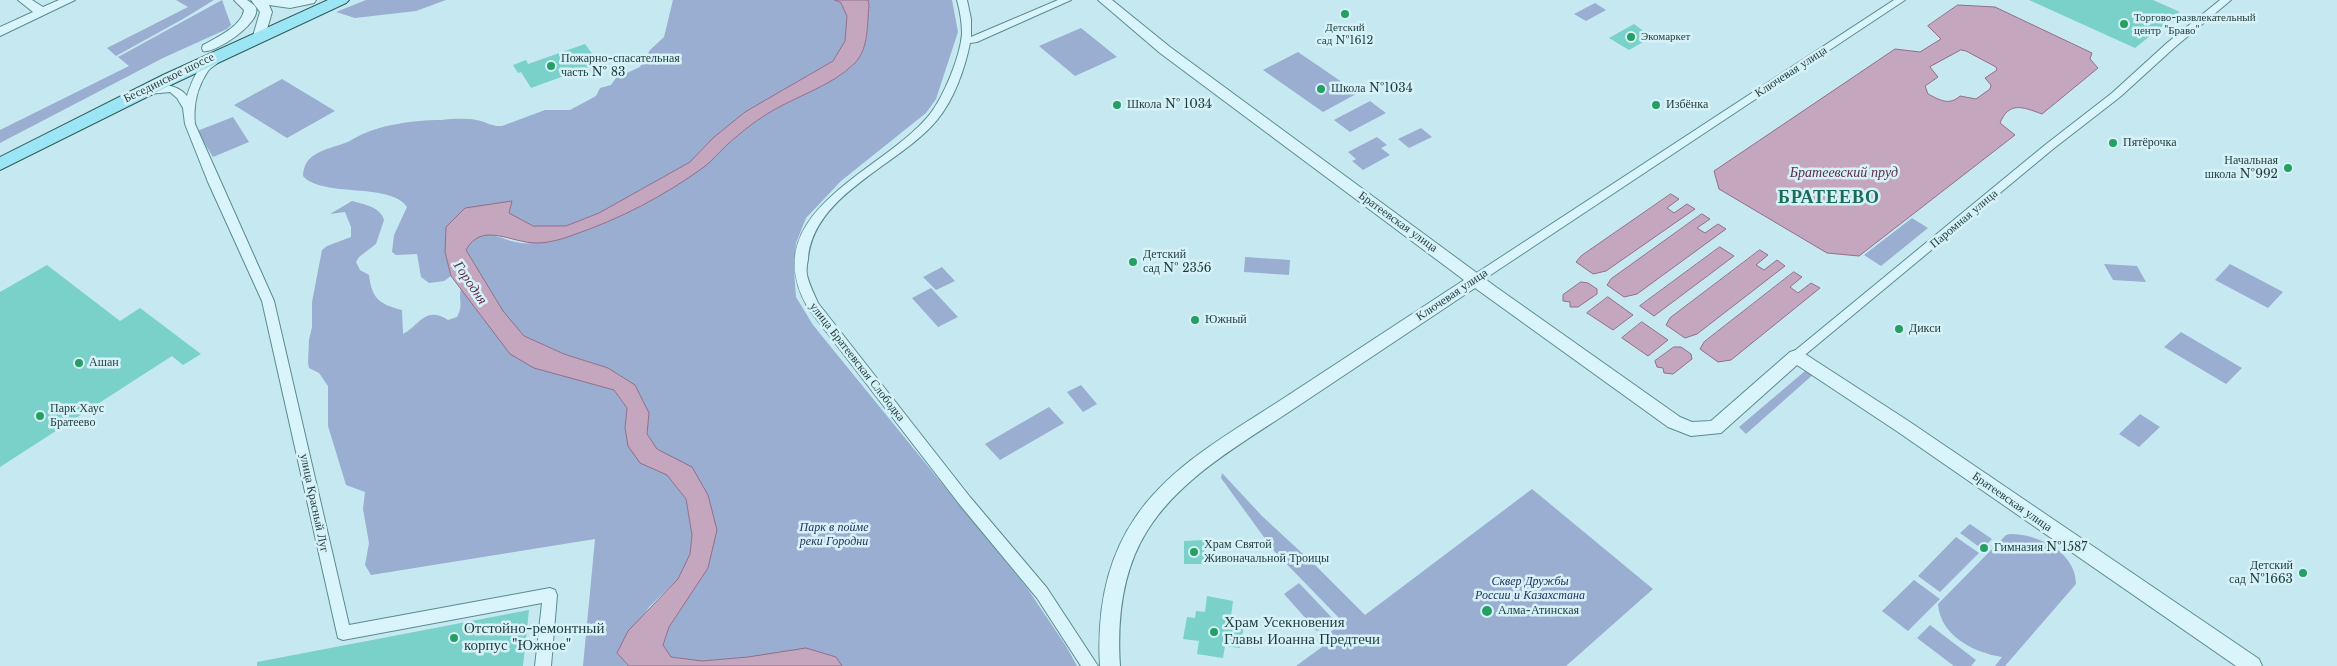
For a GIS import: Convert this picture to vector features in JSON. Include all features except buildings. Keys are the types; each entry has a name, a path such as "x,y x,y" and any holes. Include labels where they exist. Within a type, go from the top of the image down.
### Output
{"main road":[{"name":"Бесединское шоссе","path":"0,164 131,96 240,44 261,30 319,0"},
{"name":"Бесединское шоссе","path":"0,152 208,48 341,0"}],"street":[{"path":"24,0 42,12"},
{"path":"0,32 68,0"},
{"path":"208,48 249,18 250,9 240,0"},
{"path":"258,0 290,4 310,0"},
{"path":"258,0 265,10 261,30"},
{"name":"улица Братеевская Слободка","path":"962,0 966,24 966,40 947,95 932,118 836,197 816,220 808,232 804,246 801,277 804,290 812,305 965,501 1042,593 1090,666"},
{"path":"966,40 973,40 1066,0"},
{"name":"Братеевская улица","path":"1104,0 1165,50 1661,415 1684,427 1699,430"},
{"name":"Ключевая улица","path":"1110,666 1108,625 1118,576 1140,526 1158,502 1212,456 1476,279 1900,0"},
{"name":"Паромная улица","path":"1699,430 1714,428 1720,425 1796,356 2049,147 2116,95 2171,44 2226,0"},
{"path":"188,108 200,73 205,67 240,44"},
{"name":"улица Красный Луг","path":"131,96 162,88 171,88 181,94 188,108 194,135 244,251 268,301 343,633 550,595 543,666"},
{"name":"Братеевская улица","path":"1796,356 1904,427 2252,666"}],"green space":[{"path":"176,0 214,0 116,56 107,48 188,7"},
{"path":"222,0 231,25 227,29 163,58 0,143 0,130 129,66 118,57"},
{"path":"366,0 446,0 416,11 355,18 336,12"},
{"path":"673,0 835,0 841,3 847,16 845,41 833,61 745,112 713,138 690,162 599,213 566,226 533,226 509,213 512,202 445,252 451,276 444,281 429,283 421,277 417,254 396,255 392,252 394,235 407,207 399,199 372,192 325,187 312,183 303,176 305,167 315,154 348,142 364,133 397,124 467,119 502,126 545,110 570,110 596,96 600,88 611,85 616,78 640,67 650,50 664,37"},
{"name":"Парк в пойме реки Городни","path":"868,0 952,0 958,32 936,99 926,113 841,181 806,218 796,243 794,270 796,297 813,325 1027,588 1066,646 1077,666 842,666 836,657 748,657 702,661 671,657 663,645 669,627 708,568 692,468 657,449 647,434 648,413 635,385 608,368 564,354 524,336 503,312 466,250 478,237 484,235 521,243 541,242 567,237 625,214 673,188 707,164 757,121 835,79 855,63 860,57 865,43"},
{"path":"1595,3 1606,10 1586,21 1574,14"},
{"path":"1081,28 1117,57 1075,76 1039,46"},
{"path":"1298,52 1358,93 1323,112 1263,70"},
{"path":"282,79 335,111 287,138 234,105"},
{"path":"1370,101 1386,113 1350,132 1334,120"},
{"path":"233,117 249,142 213,157 197,131"},
{"path":"1421,128 1432,137 1409,148 1398,139"},
{"path":"1377,137 1387,145 1381,148 1390,155 1363,170 1352,161 1356,159 1348,152"},
{"path":"352,201 375,209 384,220 376,244 359,257 356,262 360,270 369,275 372,290 378,299 382,303 402,310 403,334 428,316 440,316 448,320 457,317 461,306 461,289 484,319 577,380 614,390 627,408 625,428 640,462 667,475 686,499 692,535 690,554 678,579 649,607 617,653 629,666 583,666 595,539 371,575 365,565 369,543 363,509 365,492 346,485 328,426 328,386 319,373 309,368 308,363 309,340 312,327 312,302 322,250 327,246 351,237 351,227 345,212 330,214"},
{"path":"1912,218 1928,228 1881,266 1864,255"},
{"path":"1245,257 1290,260 1289,275 1244,272"},
{"path":"2104,264 2137,266 2146,282 2113,280"},
{"path":"2230,264 2283,292 2268,308 2215,280"},
{"path":"942,267 955,281 936,290 923,277"},
{"path":"931,288 958,317 938,327 912,298"},
{"path":"2181,332 2242,368 2226,384 2164,347"},
{"path":"1805,371 1816,372 1746,434 1739,427"},
{"path":"1081,385 1097,404 1083,412 1067,392"},
{"path":"1049,407 1064,423 1000,460 985,444"},
{"path":"2140,414 2160,427 2139,447 2119,434"},
{"name":"Сквер Дружбы России и Казахстана","path":"1222,473 1262,516 1365,615 1532,489 1653,589 1566,666 1296,666 1322,647 1318,642 1343,622 1274,551 1221,478"},
{"path":"1970,524 1992,539 1982,549 1960,533"},
{"path":"2006,535 2032,537 2054,547 2070,563 2076,584 2005,666 1995,666 2002,657 1970,647 1952,634 1940,615 1938,604"},
{"path":"1956,537 1979,553 1940,592 1918,576"},
{"path":"1914,580 1940,599 1908,631 1882,611"},
{"path":"1299,583 1334,620 1317,631 1284,594"},
{"path":"1930,625 1976,660 1971,666 1954,666 1917,638"}],"water":[{"name":"Городня","path":"835,0 868,0 869,5 865,43 860,57 835,79 762,117 737,136 704,167 673,188 625,214 590,229 555,240 537,243 488,235 473,241 466,250 503,311 524,336 564,354 608,368 635,385 649,413 647,434 657,449 692,467 708,495 717,530 708,568 669,627 663,645 671,657 702,661 748,657 806,648 836,657 842,666 629,666 617,653 628,631 678,579 690,554 692,535 686,499 667,475 640,463 628,446 625,428 627,408 614,390 534,368 510,354 451,276 445,252 446,227 465,208 512,201 509,213 533,226 566,226 599,213 690,162 713,138 745,112 833,61 845,41 847,16 841,3"},
{"name":"Братеевский пруд","path":"1958,5 1995,7 2092,53 2090,59 2098,68 2042,114 2023,108 2008,111 2000,123 2015,135 1859,256 1827,253 1719,189 1714,171 1895,49 1920,52 1941,39 1928,26","holes":["1961,50 1996,67 1997,70 1985,78 1991,85 1990,89 1976,99 1960,96 1952,101 1940,100 1928,94 1925,86 1938,77 1930,67"]},
{"path":"1671,194 1679,199 1667,208 1674,213 1687,204 1695,209 1606,271 1593,274 1576,262 1581,256"},
{"path":"1702,214 1710,219 1697,228 1705,233 1718,224 1726,229 1637,294 1624,297 1607,285 1611,279"},
{"path":"1720,247 1734,256 1654,316 1640,306"},
{"path":"1760,250 1768,255 1756,265 1764,270 1777,260 1785,266 1697,334 1685,338 1666,325 1670,318"},
{"path":"1794,272 1802,277 1790,287 1798,293 1811,283 1820,288 1731,360 1718,362 1700,349 1704,342"},
{"path":"1581,282 1588,283 1597,289 1597,294 1578,307 1570,307 1570,302 1563,301 1563,295"},
{"path":"1608,297 1633,315 1613,330 1587,313"},
{"path":"1642,322 1668,340 1648,356 1622,338"},
{"path":"1674,347 1681,347 1691,354 1692,359 1673,374 1664,373 1663,368 1657,367 1655,361"}],"place":[{"name":"Детский сад №1612","path":"1345,14"},
{"name":"Торгово-развлекательный центр \"Браво\"","path":"2124,24"},
{"name":"Экомаркет","path":"1631,37"},
{"name":"Пожарно-спасательная часть № 83","path":"551,66"},
{"name":"Школа №1034","path":"1321,89"},
{"name":"Школа № 1034","path":"1117,105"},
{"name":"Избёнка","path":"1656,105"},
{"name":"Пятёрочка","path":"2113,143"},
{"name":"Начальная школа №992","path":"2288,168"},
{"name":"Детский сад № 2356","path":"1133,262"},
{"name":"Южный","path":"1195,320"},
{"name":"Дикси","path":"1899,329"},
{"name":"Ашан","path":"79,363"},
{"name":"Парк Хаус Братеево","path":"40,416"},
{"name":"Гимназия №1587","path":"1984,548"},
{"name":"Храм Святой Живоначальной Троицы","path":"1194,552"},
{"name":"Детский сад №1663","path":"2303,573"},
{"name":"Алма-Атинская","path":"1487,611"},
{"name":"Храм Усекновения Главы Иоанна Предтечи","path":"1214,632"},
{"name":"Отстойно-ремонтный корпус \"Южное\"","path":"454,638"}],"district":[{"name":"БРАТЕЕВО","path":"1829,198"}]}
